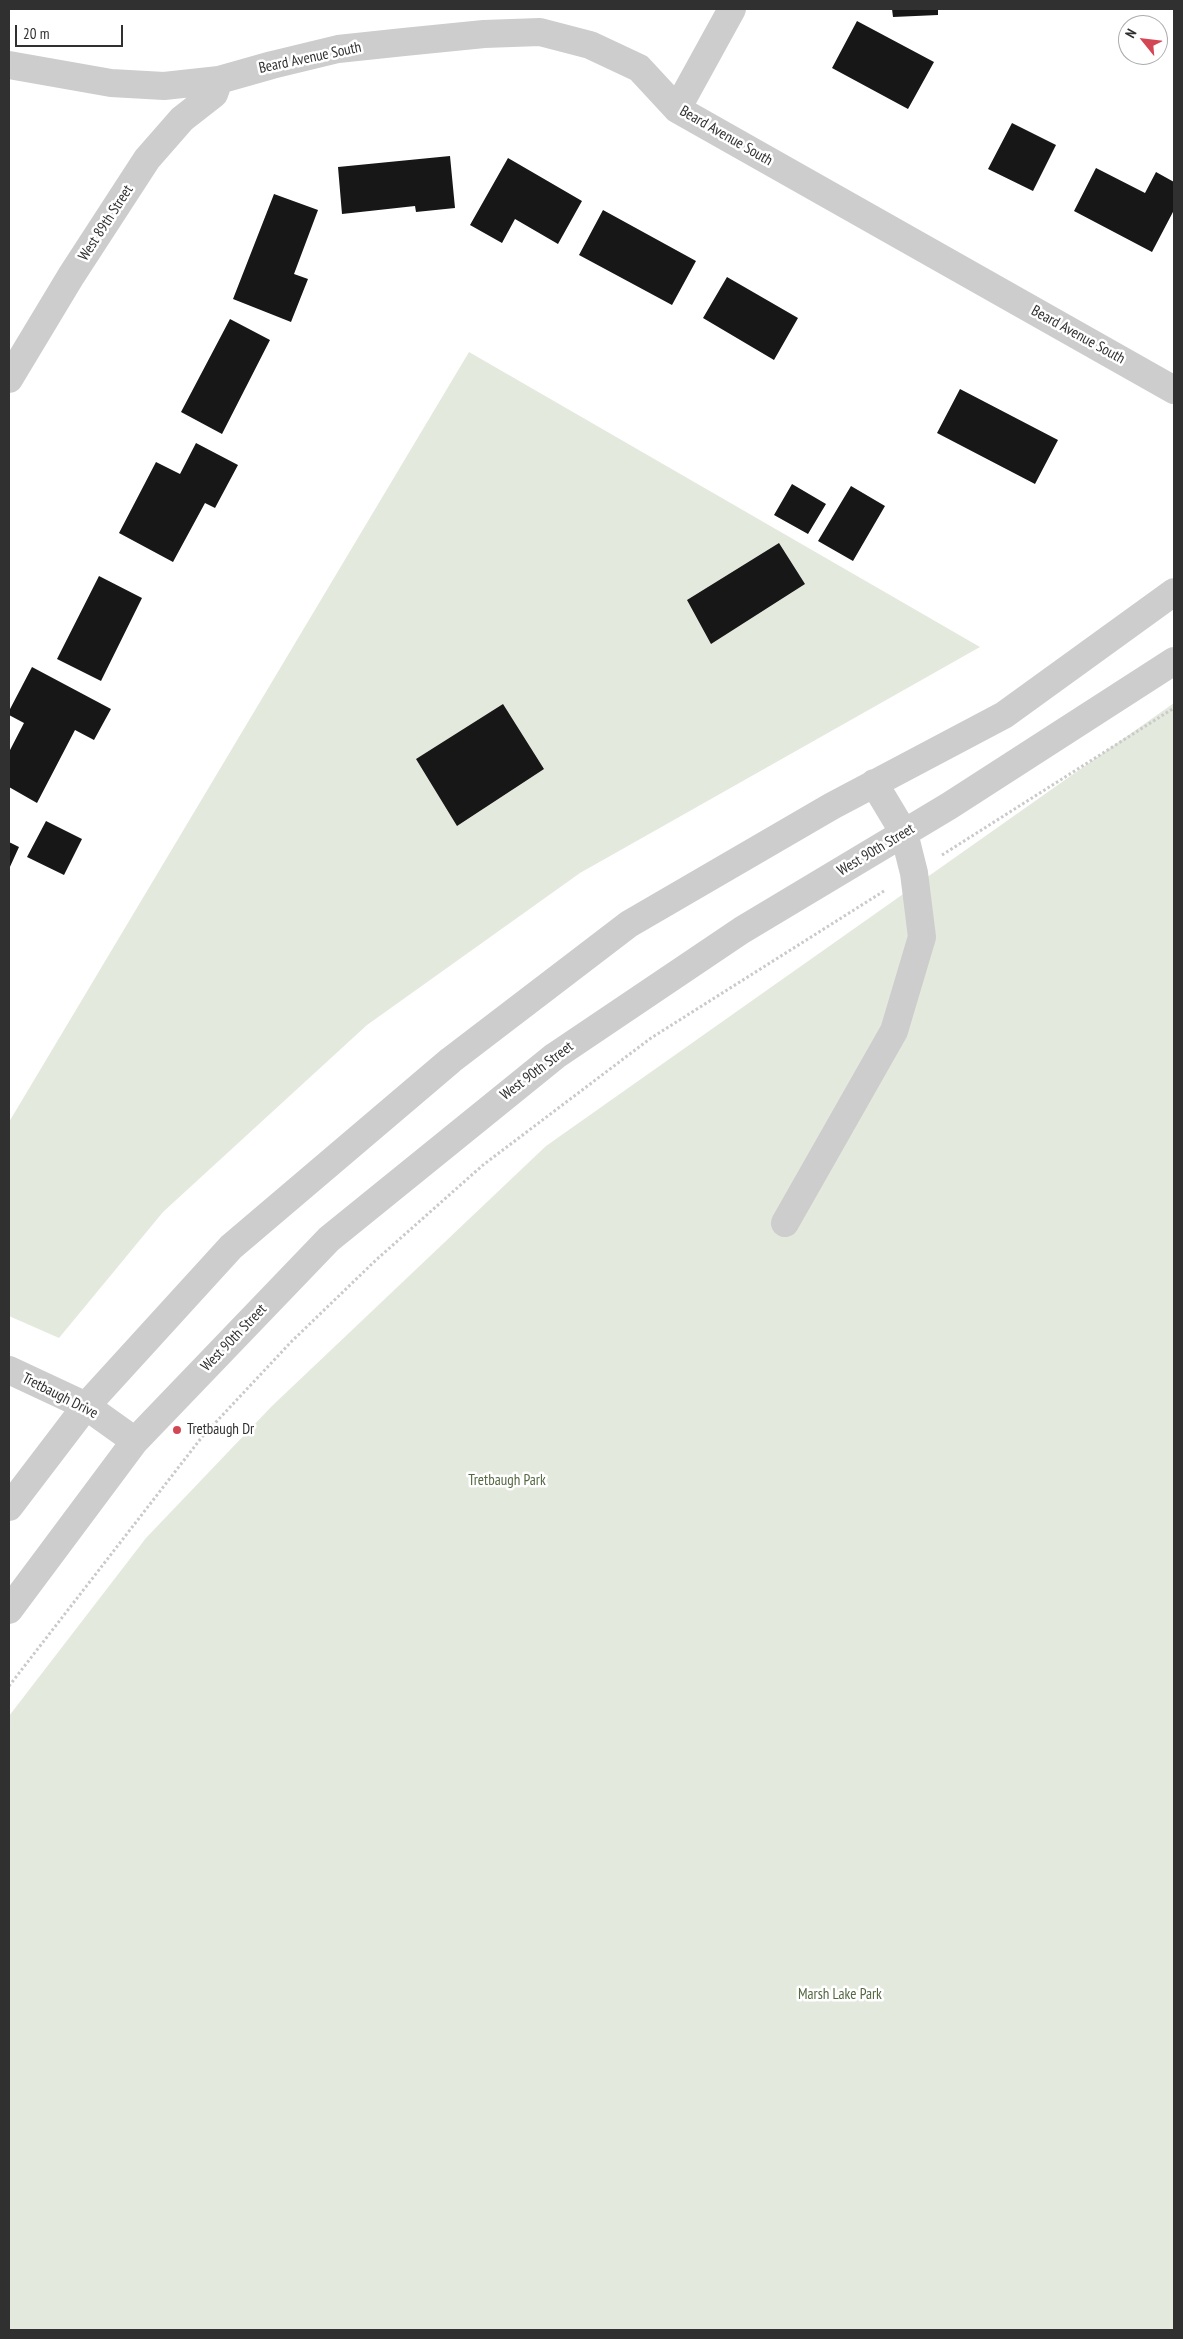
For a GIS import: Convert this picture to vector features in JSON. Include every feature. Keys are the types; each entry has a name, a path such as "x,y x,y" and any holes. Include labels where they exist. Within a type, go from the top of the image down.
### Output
{"street":[{"path":"677,109 732,9"},
{"name":"Beard Avenue South","path":"9,65 120,83 164,86 219,80 338,49 484,34 540,32 590,45 639,68 677,109 1174,390"},
{"name":"West 89th Street","path":"9,379 147,159 182,119 214,94 219,80"},
{"path":"9,1507 86,1406 231,1247 451,1060 629,924 874,784 1004,715 1174,592"},
{"name":"West 90th Street","path":"9,1610 135,1441 328,1239 543,1064 742,930 904,833 1174,660"},
{"path":"785,1223 894,1031 922,937 914,873 904,833 874,784"},
{"name":"Tretbaugh Drive","path":"9,1370 86,1406 135,1441"}],"path":[{"path":"9,1686 202,1437 291,1342 376,1260 483,1165 651,1038 1174,708"}],"green space":[{"path":"469,352 980,647 580,873 367,1025 163,1212 59,1338 9,1316 9,1122"},
{"name":"Marsh Lake Park","path":"1174,703 1174,2330 9,2330 9,1716 146,1538 272,1406 546,1146"}],"building":[{"path":"892,9 938,9 938,15 893,17"},
{"path":"857,21 934,62 908,109 832,68"},
{"path":"1012,123 1056,145 1033,191 988,169"},
{"path":"450,156 455,208 416,212 415,206 342,214 338,167"},
{"path":"508,158 582,201 558,244 515,219 502,243 470,225"},
{"path":"1096,168 1145,193 1156,172 1174,182 1174,210 1152,252 1074,211"},
{"path":"274,194 318,210 294,274 308,279 291,322 233,299"},
{"path":"603,210 696,261 672,305 579,255"},
{"path":"727,277 798,318 774,360 703,318"},
{"path":"230,319 270,340 222,434 181,412"},
{"path":"960,389 1058,440 1035,484 937,433"},
{"path":"196,443 238,465 215,508 205,503 173,562 119,533 156,462 180,474"},
{"path":"792,484 826,504 808,534 774,515"},
{"path":"851,486 885,506 853,561 818,541"},
{"path":"779,543 805,584 711,644 687,600"},
{"path":"99,576 142,598 101,681 57,659"},
{"path":"32,667 111,709 94,740 75,730 37,803 9,787 9,752 24,723 9,715 9,711"},
{"path":"503,704 544,769 457,826 416,759"},
{"path":"46,821 82,839 64,875 27,857"},
{"path":"9,842 19,847 9,869"}],"place":[{"name":"Tretbaugh Dr","path":"177,1430"}],"park label":[{"name":"Tretbaugh Park","path":"507,1481"}]}
